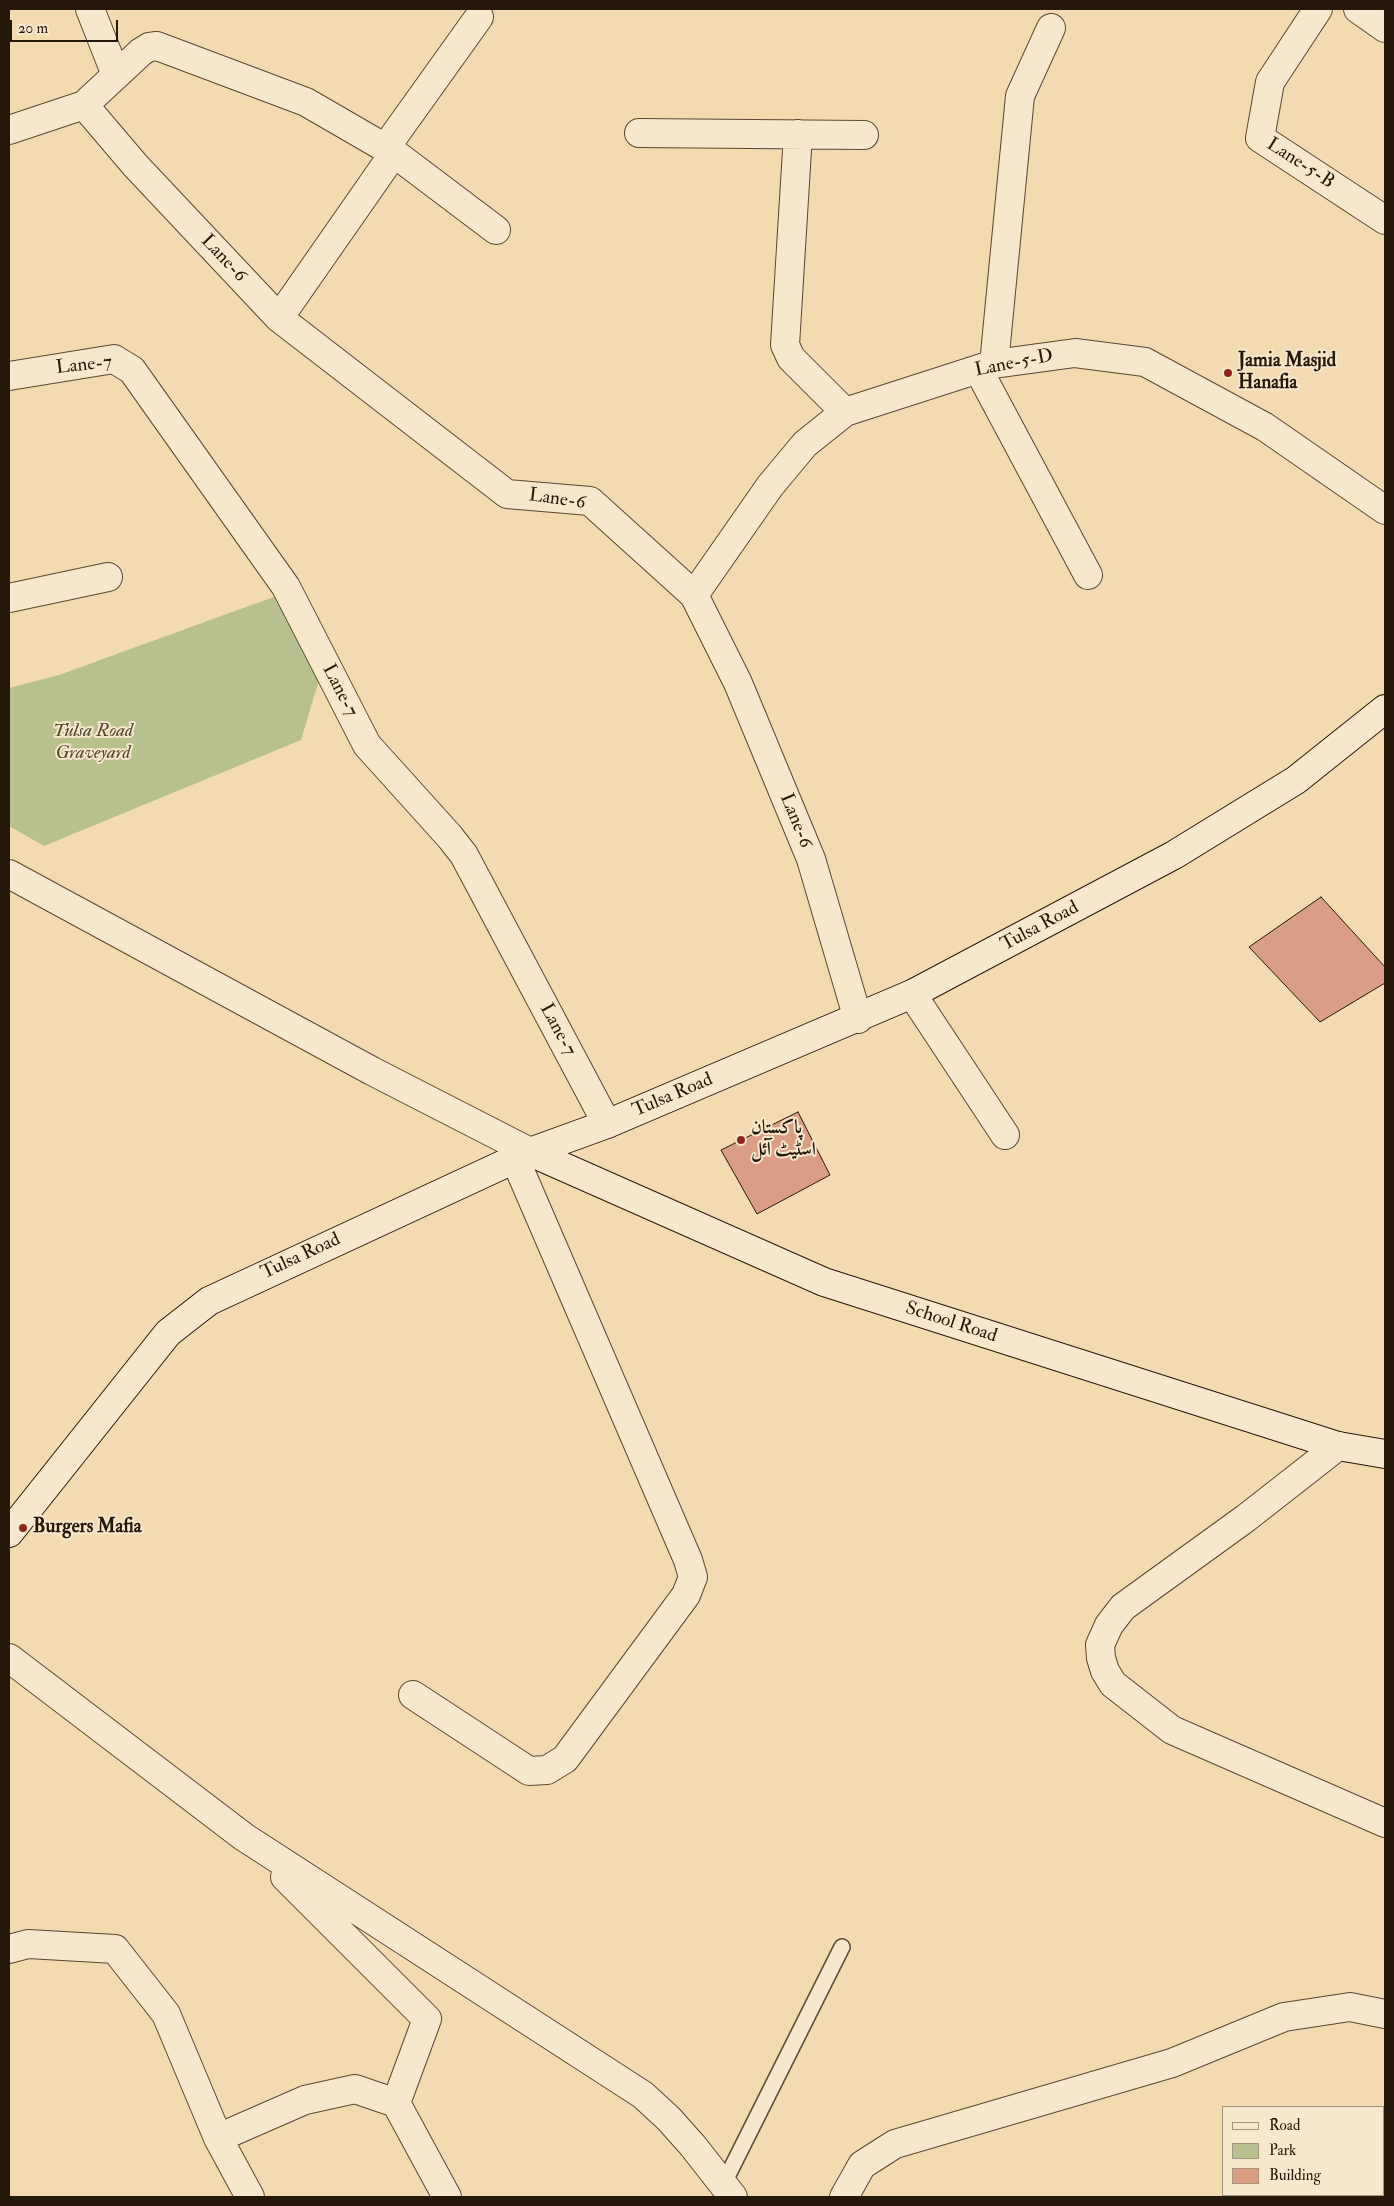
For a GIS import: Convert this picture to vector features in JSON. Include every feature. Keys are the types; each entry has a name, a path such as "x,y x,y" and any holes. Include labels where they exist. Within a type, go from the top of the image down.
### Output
{"street":[{"path":"90,9 116,75"},
{"name":"Lane-5-B","path":"1318,9 1270,82 1260,138 1385,220"},
{"path":"1358,9 1385,28"},
{"path":"279,318 479,17"},
{"path":"1051,28 1020,96 986,367 1088,575"},
{"path":"9,130 84,105 141,52 149,47 157,46 306,102 390,150 496,230"},
{"name":"Lane-6","path":"84,105 134,165 279,318 507,494 590,501 694,595 738,683 810,859 858,1019"},
{"path":"639,133 864,135"},
{"path":"798,134 785,345 791,358 845,412"},
{"name":"Lane-5-D","path":"694,595 776,479 805,444 845,412 986,367 1075,354 1145,362 1265,427 1385,510"},
{"name":"Lane-7","path":"9,376 114,359 132,370 286,587 367,745 464,855 607,1124"},
{"path":"9,598 108,577"},
{"name":"Tulsa Road","path":"9,1533 168,1333 209,1301 522,1156 607,1124 858,1019 912,994 1174,855 1296,780 1384,713"},
{"name":"School Road","path":"9,874 372,1071 522,1156 824,1282 1338,1446 1385,1454"},
{"path":"912,994 1005,1135"},
{"path":"413,1695 529,1771 547,1770 566,1759 686,1595 693,1577 688,1560 522,1156"},
{"path":"1338,1446 1123,1607 1108,1625 1100,1645 1101,1658 1105,1671 1113,1684 1172,1730 1385,1823"},
{"path":"9,1658 244,1837 643,2095 669,2119 728,2191"},
{"path":"244,1837 428,2018 396,2103"},
{"path":"9,1948 28,1944 115,1948 166,2014 218,2138 250,2197"},
{"path":"844,2197 862,2165 895,2144 1172,2063 1284,2017 1350,2007 1385,2014"},
{"path":"218,2138 305,2100 355,2089 396,2103 447,2197"}],"lane":[{"path":"728,2191 842,1947"}],"green space":[{"name":"Tulsa Road Graveyard","path":"290,591 325,660 301,740 44,846 9,826 9,688 59,675"}],"building":[{"path":"1321,897 1385,967 1385,983 1320,1022 1249,947"},
{"path":"798,1112 830,1175 757,1214 721,1150"}],"place":[{"name":"Jamia Masjid Hanafia","path":"1228,373"},
{"name":"پاکستان اسٹیٹ آئل","path":"741,1140"},
{"name":"Burgers Mafia","path":"23,1528"}]}
